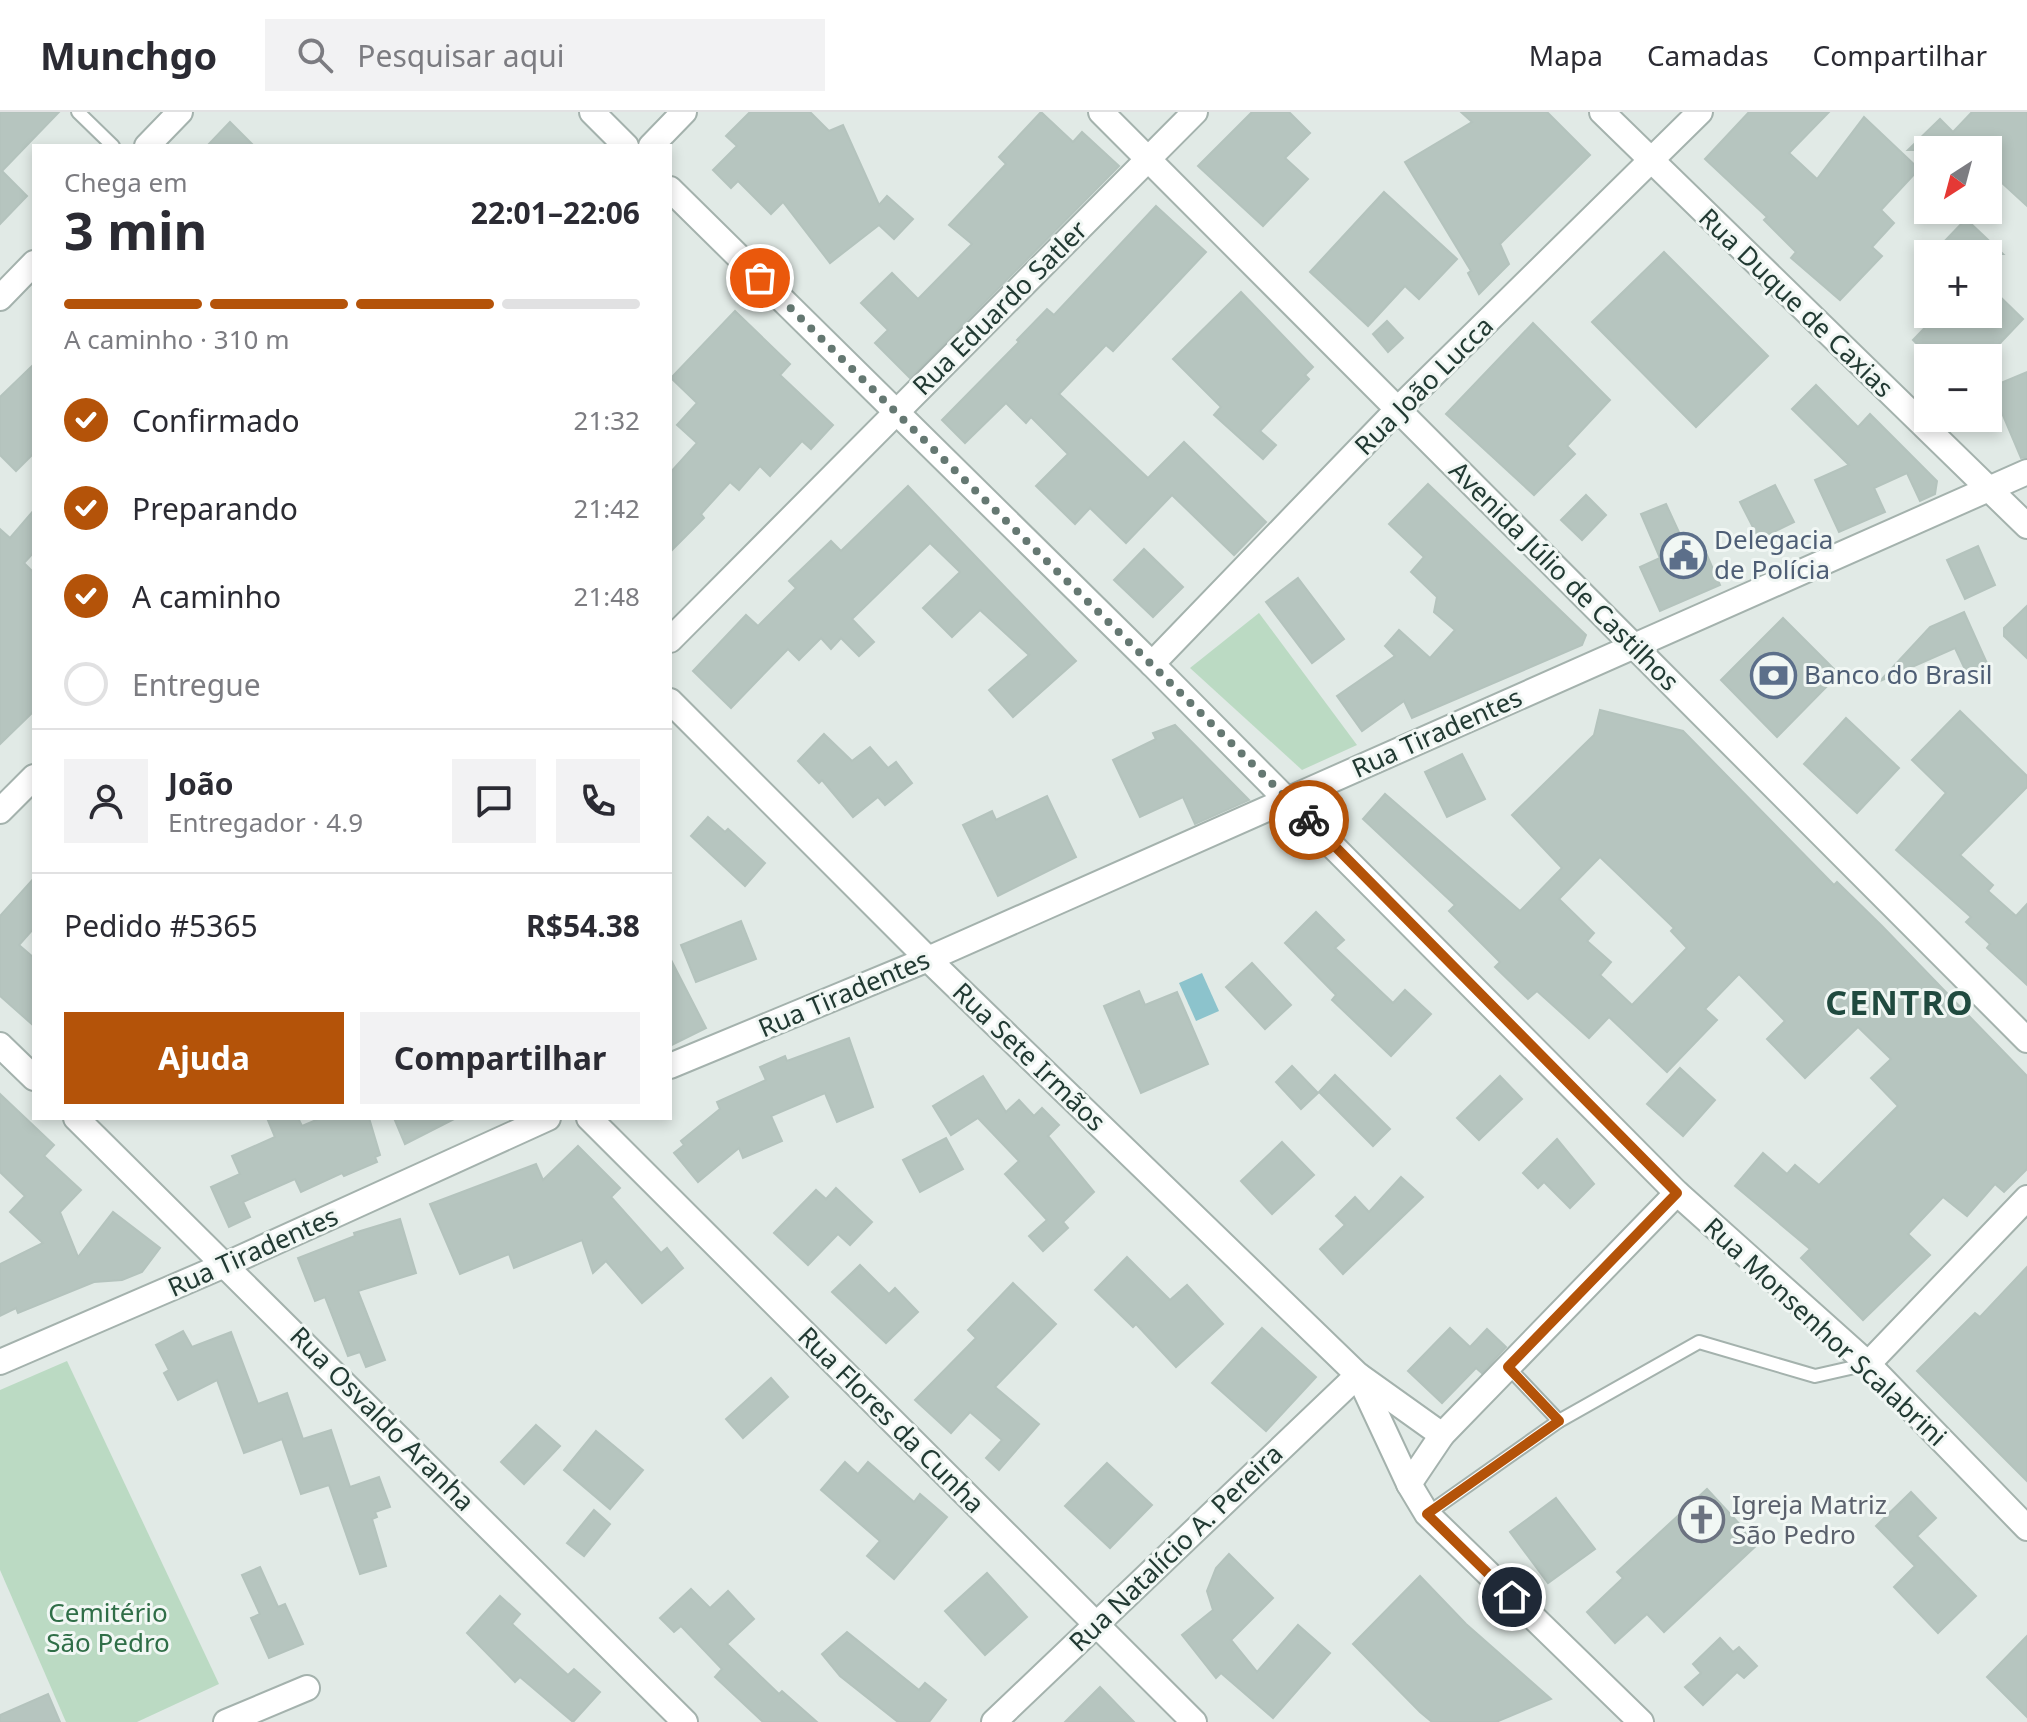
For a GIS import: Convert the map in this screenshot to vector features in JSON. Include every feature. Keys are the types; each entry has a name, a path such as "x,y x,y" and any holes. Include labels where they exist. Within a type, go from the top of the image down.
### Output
{"street":[{"path":"149,144 180,112"},
{"path":"592,112 624,144"},
{"path":"653,144 684,112"},
{"name":"Avenida Júlio de Castilhos","path":"1101,112 2027,1040"},
{"name":"Rua Eduardo Satler","path":"672,638 1195,112"},
{"name":"Rua Duque de Caxias","path":"1602,112 2027,526"},
{"name":"Rua João Lucca","path":"1152,664 1397,410 1700,112"},
{"name":"Rua Monsenhor Scalabrini","path":"672,191 1289,799 1677,1193 1868,1364 2027,1528"},
{"path":"0,298 32,265"},
{"name":"Rua Tiradentes","path":"672,1065 928,959 2027,472"},
{"name":"Rua Sete Irmãos","path":"672,703 928,959 1358,1375"},
{"path":"0,811 32,779"},
{"path":"0,1045 32,1076"},
{"name":"Rua Osvaldo Aranha","path":"78,1120 227,1264 685,1722"},
{"name":"Rua Tiradentes","path":"0,1362 227,1264 544,1120"},
{"name":"Rua Flores da Cunha","path":"591,1120 1194,1722"},
{"path":"1409,1484 1442,1435 1677,1193"},
{"path":"1868,1364 2027,1198"},
{"path":"1358,1375 1442,1435"},
{"path":"1358,1375 1409,1484 1427,1514 1641,1722"},
{"name":"Rua Natalício A. Pereira","path":"994,1722 1358,1375"},
{"path":"226,1722 307,1688"}],"lane":[{"path":"78,112 111,144"},
{"path":"1427,1514 1559,1421 1699,1342 1815,1376 1868,1364"},
{"path":"1508,1367 1559,1421"}],"green space":[{"path":"1259,613 1357,745 1302,770 1190,668"},
{"name":"Cemitério São Pedro","path":"67,1361 219,1684 137,1722 66,1722 0,1570 0,1390"}],"water":[{"path":"1202,973 1219,1011 1196,1021 1179,983"}],"building":[{"path":"0,112 59,112 2,171 27,196 0,224"},
{"path":"750,112 810,112 829,131 843,125 879,205 887,196 913,219 894,239 879,225 830,263 783,202 771,214 738,181 731,188 713,170 737,146 726,136"},
{"path":"1041,112 1073,142 1082,132 1119,166 910,378 875,343 888,330 861,303 892,273 918,299 972,244 949,225 1006,164 999,157"},
{"path":"1252,112 1289,112 1310,133 1285,158 1308,179 1263,226 1198,166"},
{"path":"1461,112 1547,112 1590,155 1500,244 1509,264 1479,294 1468,273 1471,271 1405,162 1472,122"},
{"path":"1749,112 1829,112 1789,153 1817,179 1864,117 1914,164 1914,174 1881,210 1894,223 1872,247 1882,256 1840,300 1791,258 1796,252 1764,220 1767,217 1705,159"},
{"path":"1972,112 2027,112 2027,206 2002,183 2002,136 1922,136 1940,119 1953,132"},
{"path":"230,122 252,144 209,144"},
{"path":"1384,192 1457,259 1419,299 1405,286 1368,326 1310,272"},
{"path":"1156,206 1206,252 1113,351 1106,345 1059,394 1148,478 1184,442 1266,522 1234,555 1172,495 1126,543 1090,508 1075,524 1036,486 1068,454 1031,417 1026,423 1006,403 965,443 942,420 1047,309 1054,315"},
{"path":"1961,224 1971,224 1988,240 1946,240"},
{"path":"1664,252 1768,356 1696,427 1592,322"},
{"path":"1241,292 1313,367 1305,375 1309,379 1260,431 1276,445 1263,459 1214,415 1221,407 1173,359"},
{"path":"2002,299 2023,319 1999,344 1917,344 1913,340 1925,328 2002,328"},
{"path":"735,311 790,364 780,375 833,425 811,449 802,441 770,476 760,466 739,490 730,482 701,514 704,518 672,550 672,471 697,443 677,425 697,403 672,377"},
{"path":"1387,321 1403,338 1388,352 1373,334"},
{"path":"1533,323 1610,400 1567,446 1575,454 1534,495 1446,414"},
{"path":"32,366 32,455 16,471 0,455 0,397"},
{"path":"2027,372 2027,457 2021,458 2002,413 2002,382"},
{"path":"1816,385 1858,427 1870,414 1937,481 1935,494 1920,501 1907,473 1874,488 1885,512 1839,532 1815,480 1849,465 1792,409"},
{"path":"1428,484 1586,635 1582,645 1412,718 1404,701 1362,731 1337,696 1395,656 1385,646 1399,630 1430,658 1455,630 1434,612 1437,597 1411,572 1424,557 1389,524"},
{"path":"1775,485 1794,522 1759,539 1740,502"},
{"path":"908,486 1076,661 1013,717 989,690 1029,655 980,610 952,637 923,608 960,572 930,543 852,619 874,642 859,656 841,638 831,649 821,638 799,660 788,649 731,708 693,671 746,615 758,626 796,588 789,581 831,541 841,551"},
{"path":"1586,495 1606,515 1582,540 1561,520"},
{"name":"Delegacia de Polícia","path":"1666,504 1688,552 1703,546 1720,585 1660,611 1640,567 1660,558 1641,514"},
{"path":"32,512 32,554 24,563 32,571 32,713 0,744 0,529 10,538"},
{"path":"1978,546 1995,585 1965,599 1947,560"},
{"path":"1144,549 1183,587 1153,617 1114,580"},
{"path":"1298,578 1344,639 1312,663 1266,602"},
{"path":"2027,606 2027,658 2004,636 2004,628"},
{"path":"1964,612 1990,670 1969,678 1955,648 1880,681 1930,627"},
{"path":"1783,618 1839,674 1777,737 1721,680"},
{"path":"1600,710 1683,731 1834,885 1837,882 1882,926 2027,1076 2027,1169 2004,1192 1995,1184 1967,1216 1943,1197 1908,1234 1930,1255 1863,1320 1801,1258 1810,1249 1735,1186 1763,1153 1787,1174 1795,1165 1819,1185 1898,1106 1871,1078 1891,1059 1858,1027 1805,1078 1767,1039 1785,1021 1739,974 1705,1009 1717,1020 1667,1072 1609,1017 1589,1038 1537,991 1528,999 1495,967 1500,962 1449,911 1455,905 1363,819 1385,794 1520,911 1562,868 1512,815 1594,735","holes":["1600,857 1674,928 1671,931 1687,948 1632,1005 1600,975 1611,962 1587,941 1594,933 1559,899"]},
{"path":"1960,711 2027,776 2027,787 1960,855 1993,885 1988,891 2016,916 2027,904 2027,985 1987,948 1990,944 1966,922 1971,917 1896,850 1946,793 1912,760"},
{"path":"1846,718 1899,768 1857,813 1804,764"},
{"path":"1175,725 1249,800 1195,824 1183,797 1140,817 1113,760 1156,739 1153,733"},
{"path":"824,734 852,761 870,747 888,768 896,762 912,783 885,805 878,797 853,817 822,780 819,783 798,761"},
{"path":"1462,754 1485,799 1447,817 1425,772"},
{"path":"1047,796 1076,857 998,896 963,825 992,811 996,820"},
{"path":"708,817 725,832 728,829 765,863 745,886 691,836"},
{"path":"32,880 32,930 19,945 32,956 32,1024 0,996 0,916"},
{"path":"1316,912 1344,940 1335,948 1393,1003 1405,990 1431,1014 1391,1056 1332,1000 1336,995 1285,943"},
{"path":"741,921 756,959 696,982 681,945"},
{"path":"672,962 706,1028 672,1045"},
{"path":"1252,963 1291,1005 1265,1029 1226,987"},
{"path":"1139,991 1145,1005 1177,992 1208,1064 1141,1093 1104,1006"},
{"path":"849,1038 873,1107 837,1122 825,1093 771,1116 782,1141 743,1158 739,1148 698,1182 674,1153 684,1145 681,1141 720,1109 717,1102 766,1080 760,1067 785,1056 787,1061"},
{"path":"1292,1066 1318,1093 1301,1109 1276,1082"},
{"path":"1680,1068 1715,1100 1683,1136 1647,1104"},
{"path":"1335,1075 1390,1129 1373,1146 1319,1092"},
{"path":"983,1076 1006,1112 1019,1100 1034,1116 1042,1108 1059,1125 1048,1136 1094,1192 1063,1222 1068,1228 1043,1251 1029,1236 1047,1220 1005,1174 1019,1161 978,1118 951,1135 933,1106"},
{"path":"1500,1076 1522,1099 1479,1140 1457,1118"},
{"path":"0,1094 54,1145 44,1156 81,1190 60,1212 78,1257 113,1212 160,1248 142,1272 122,1280 94,1282 18,1313 16,1308 0,1316 0,1264 43,1243 10,1212 25,1196 0,1172"},
{"path":"268,1120 299,1120 302,1126 316,1120 370,1120 380,1155 375,1157 377,1162 344,1176 342,1173 301,1192 295,1179 243,1202 250,1217 229,1227 211,1187 240,1174 232,1156 275,1137"},
{"path":"395,1120 452,1120 405,1144"},
{"path":"946,1138 963,1169 920,1192 903,1160"},
{"path":"1557,1139 1594,1184 1570,1208 1544,1182 1538,1188 1523,1173"},
{"path":"1282,1142 1314,1175 1272,1214 1241,1181"},
{"path":"578,1146 620,1188 611,1197 661,1253 667,1248 683,1268 642,1303 606,1261 593,1273 582,1240 514,1268 509,1254 460,1274 430,1204 536,1164 543,1180"},
{"path":"1401,1177 1423,1197 1343,1274 1320,1249 1345,1225 1336,1216 1355,1197 1369,1212"},
{"path":"836,1188 872,1222 850,1245 838,1234 808,1265 774,1233 816,1190 826,1199"},
{"path":"400,1219 416,1273 358,1291 385,1360 366,1367 360,1352 348,1356 325,1297 315,1301 298,1258 355,1236 354,1233"},
{"path":"1127,1257 1170,1300 1187,1285 1223,1324 1176,1367 1136,1324 1133,1327 1095,1290"},
{"path":"860,1265 889,1294 895,1288 918,1312 886,1343 832,1292"},
{"path":"2027,1267 2027,1481 1917,1371 1975,1313 1980,1317"},
{"path":"1013,1283 1056,1324 995,1387 1039,1424 999,1470 986,1458 1002,1440 970,1412 951,1433 915,1400 976,1338 968,1330"},
{"path":"1262,1328 1316,1377 1266,1431 1212,1383"},
{"path":"1450,1328 1470,1347 1487,1329 1506,1347 1482,1373 1476,1368 1442,1403 1408,1371"},
{"path":"183,1331 192,1347 231,1332 258,1404 287,1393 303,1439 331,1430 350,1487 379,1477 390,1507 375,1512 377,1517 372,1519 386,1566 360,1574 329,1485 301,1494 282,1439 244,1453 217,1380 178,1400 164,1373 169,1370 156,1345"},
{"path":"771,1378 788,1397 743,1438 726,1419"},
{"path":"536,1425 560,1446 524,1484 501,1462"},
{"path":"596,1431 643,1470 610,1509 564,1470"},
{"path":"845,1462 858,1474 868,1462 914,1502 920,1494 947,1517 894,1579 867,1556 880,1541 821,1490"},
{"path":"1107,1463 1152,1505 1110,1548 1065,1506"},
{"path":"1707,1489 1758,1544 1664,1632 1647,1614 1615,1643 1587,1612 1623,1578 1617,1572"},
{"path":"1911,1492 1936,1518 1917,1536 1976,1596 1938,1633 1894,1587 1915,1566 1876,1526"},
{"path":"1556,1498 1595,1549 1548,1583 1510,1532"},
{"path":"594,1510 610,1524 584,1556 567,1543"},
{"path":"1229,1554 1273,1598 1231,1640 1257,1672 1298,1625 1330,1653 1273,1718 1221,1673 1216,1678 1182,1635 1213,1610 1207,1591 1216,1568"},
{"path":"260,1567 278,1607 285,1604 303,1644 269,1658 251,1618 260,1614 242,1575"},
{"path":"987,1573 1027,1617 985,1655 945,1611"},
{"path":"1420,1576 1466,1624 1551,1699 1496,1722 1432,1722 1420,1712 1353,1644"},
{"path":"691,1589 710,1608 728,1591 754,1619 727,1644 779,1694 782,1691 817,1722 763,1722 715,1677 722,1669 681,1626 674,1632 660,1618"},
{"path":"500,1596 520,1614 512,1624 568,1675 574,1669 600,1692 573,1722 520,1677 515,1682 467,1633"},
{"path":"847,1632 919,1690 925,1683 946,1700 929,1722 898,1722 840,1676 822,1654"},
{"path":"2027,1636 2027,1717 1987,1677"},
{"path":"1720,1638 1733,1652 1739,1647 1757,1666 1744,1678 1737,1672 1703,1705 1685,1687 1701,1673 1693,1664"},
{"path":"1100,1687 1134,1722 1065,1722"},
{"path":"48,1694 60,1722 0,1722 0,1715"}],"way so far":[{"path":"760,278 1309,820"}],"place":[{"name":"Delegacia de Polícia","path":"1683,555"},
{"name":"Banco do Brasil","path":"1773,675"},
{"name":"Igreja Matriz São Pedro","path":"1701,1520"}],"district":[{"name":"CENTRO","path":"1900,1003"}],"route":[{"path":"1309,820 1677,1193 1508,1367 1559,1421 1427,1514 1512,1597"}]}
